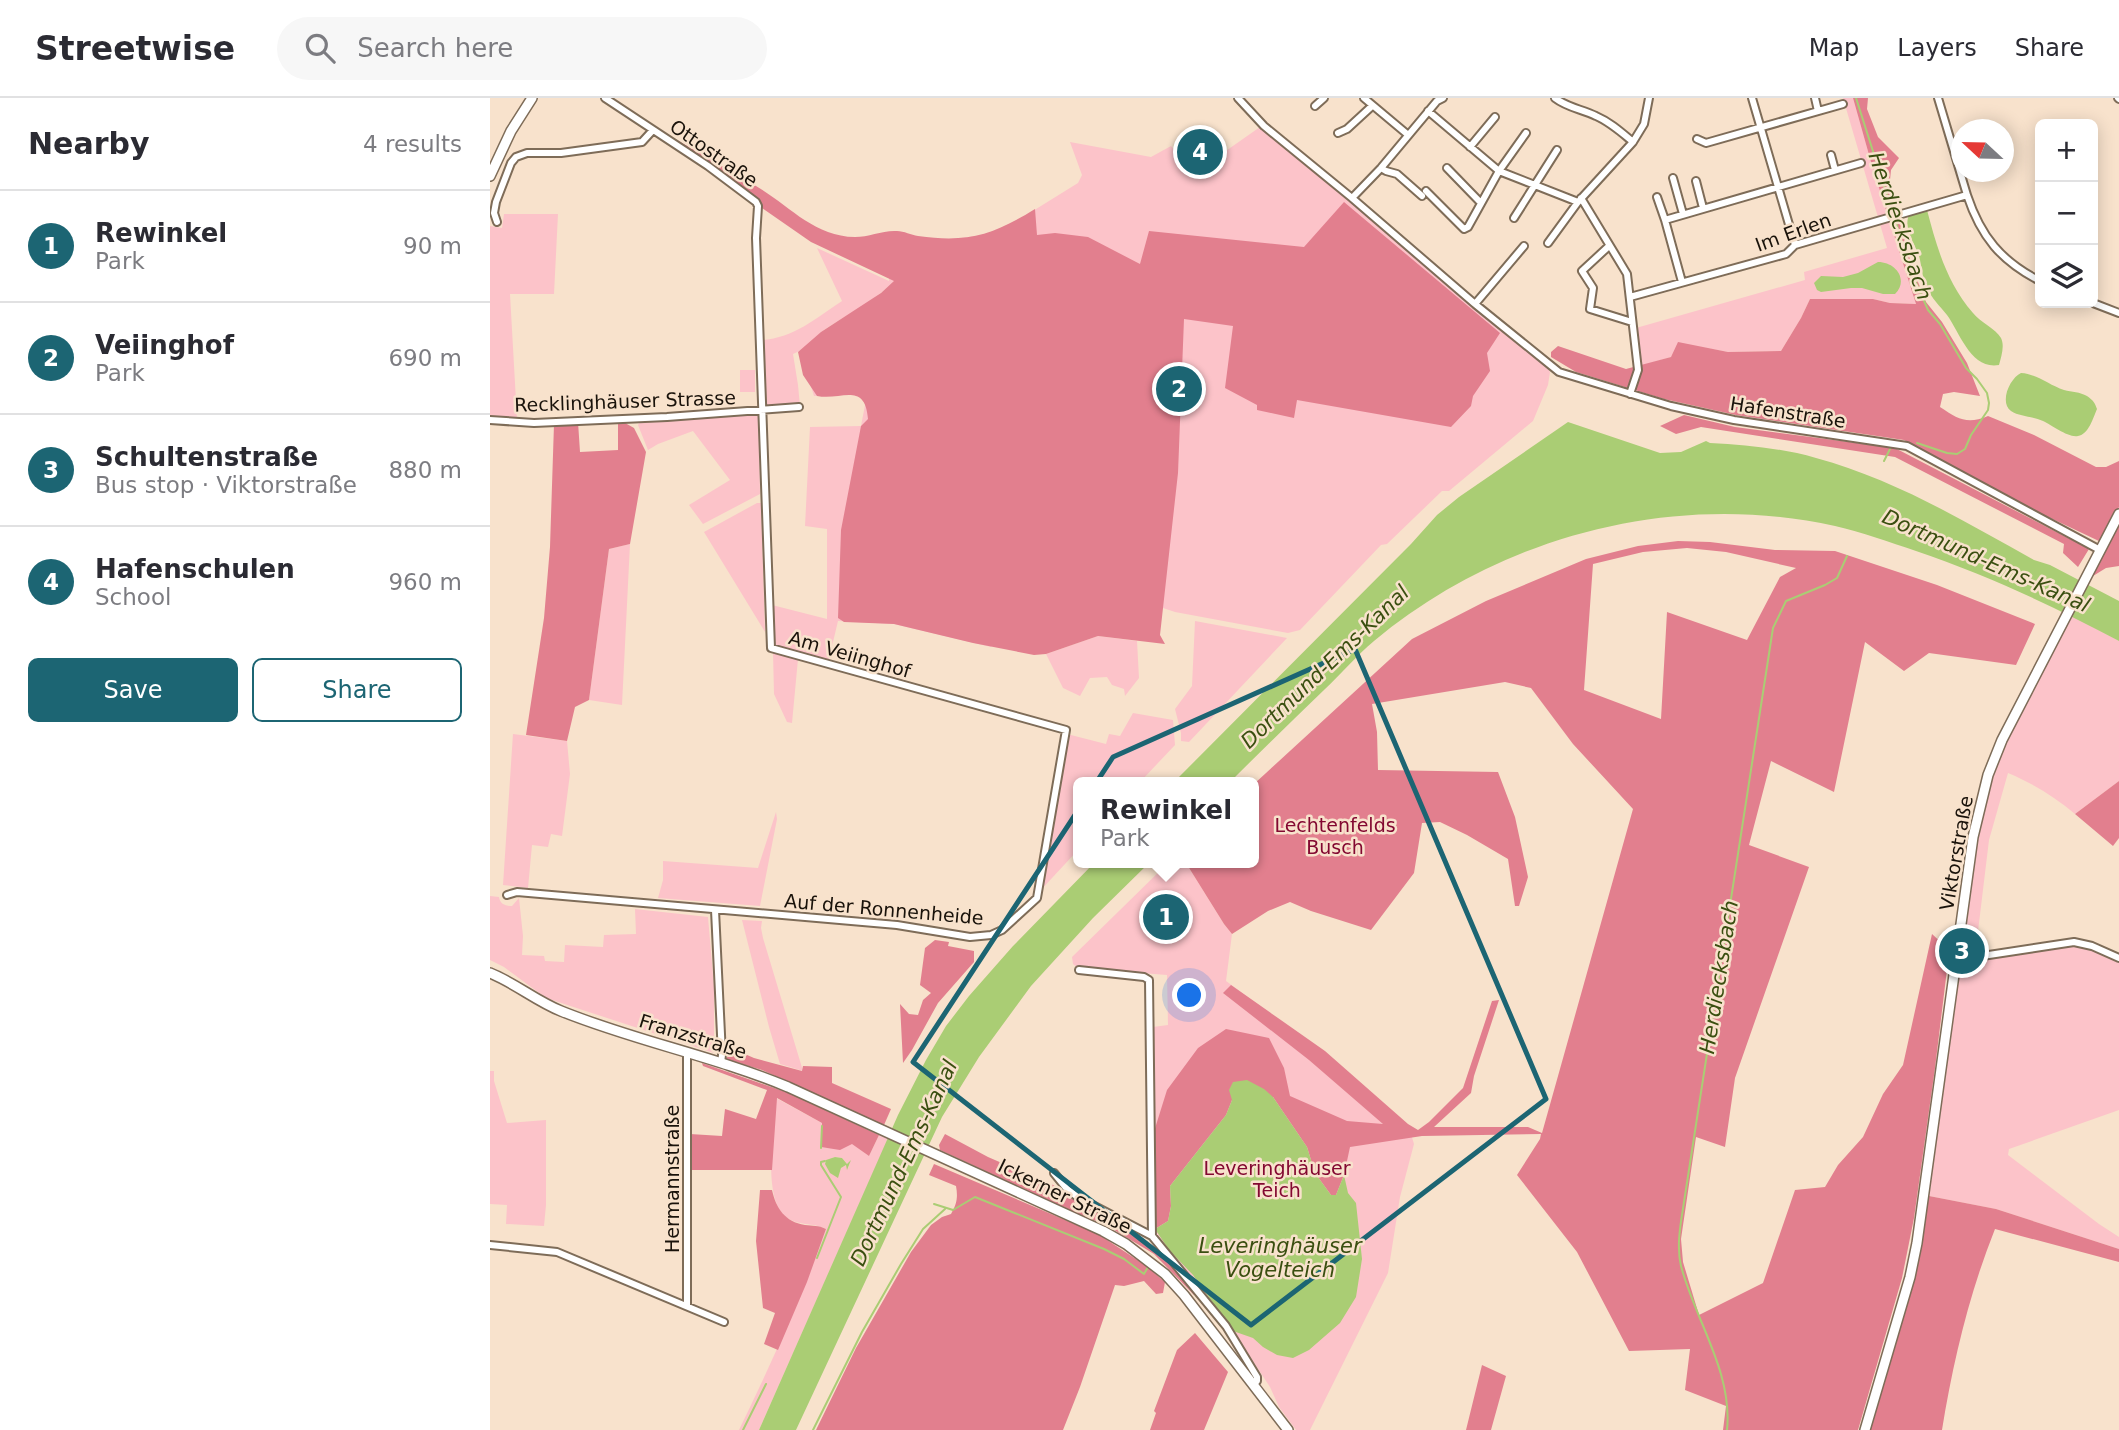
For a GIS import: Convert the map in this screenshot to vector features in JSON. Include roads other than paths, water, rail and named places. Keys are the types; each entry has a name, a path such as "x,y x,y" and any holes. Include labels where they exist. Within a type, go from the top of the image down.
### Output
{"main road":[{"path":"490,176 511,131 532,98"},
{"name":"Viktorstraße","path":"1865,1430 1910,1278 1917,1243 1973,837 1988,775 2002,740 2119,514"},
{"name":"Franzstraße","path":"490,973 561,1011 772,1080 931,1152"},
{"name":"Ickerner Straße","path":"931,1152 1103,1231 1147,1259 1184,1295 1288,1430"}],"street":[{"name":"Ottostraße","path":"605,98 708,166 756,202"},
{"name":"Hafenstraße","path":"1238,98 1264,126 1559,372 1671,406 1734,420 1907,446 2100,550"},
{"path":"1315,106 1324,98"},
{"path":"1364,98 1407,134"},
{"path":"1352,198 1437,101 1443,98"},
{"path":"1555,98 1564,106 1607,121 1633,142"},
{"path":"1564,106 1569,98"},
{"path":"1548,243 1580,200 1633,142 1644,124 1649,98"},
{"path":"1752,98 1795,245"},
{"path":"1815,98 1818,111"},
{"path":"1938,98 1972,211 1988,240 2020,271 2035,278"},
{"path":"1697,139 1706,143 1843,104"},
{"path":"1338,133 1347,130 1372,106"},
{"path":"1428,111 1499,171 1534,186 1580,200 1627,274 1638,370 1630,394"},
{"path":"1470,147 1495,117"},
{"name":"Ottostraße","path":"497,222 494,214 496,202 511,163 516,157 527,153 561,153 642,142 653,130"},
{"path":"1458,236 1472,221 1499,171 1526,134"},
{"path":"1514,218 1558,150"},
{"path":"1831,155 1835,170"},
{"path":"1664,220 1861,163"},
{"path":"1381,167 1424,194 1464,229"},
{"path":"1447,168 1481,203"},
{"path":"1673,178 1683,214"},
{"path":"1696,181 1703,208"},
{"name":"Im Erlen","path":"1630,297 1786,254 1795,245 1966,195"},
{"path":"1657,197 1682,282"},
{"name":"Am Veiinghof","path":"756,202 771,648 1066,730 1037,898"},
{"path":"1475,304 1524,246"},
{"path":"1609,246 1582,271 1593,288 1590,309 1632,322"},
{"path":"2098,305 2119,313"},
{"name":"Recklinghäuser Strasse","path":"490,420 534,424 799,407"},
{"name":"Auf der Ronnenheide","path":"507,895 517,892 897,925 970,937 980,937 1002,930 1037,898"},
{"path":"715,910 722,1055 720,1063"},
{"path":"1956,960 2074,942 2092,946 2119,958"},
{"name":"Ickerner Straße","path":"1079,970 1144,977 1149,980 1152,1236"},
{"name":"Hermannstraße","path":"687,1053 687,1306"},
{"name":"Ickerner Straße","path":"1054,1173 1067,1189 1079,1198 1152,1236 1226,1325 1257,1377 1253,1384"},
{"path":"490,1245 557,1252 724,1322"}],"water":[{"path":"1927,210 1939,251 1956,290 1976,316 2001,338 2003,348 1999,365 1981,362 1967,349 1927,288 1907,225 1909,215"},
{"path":"1878,262 1895,268 1901,278 1895,294 1883,294 1862,288 1821,292 1814,283 1821,276 1843,277 1858,273"},
{"path":"2021,373 2091,399 2097,409 2085,432 2078,436 2070,435 2039,419 2011,411 2006,402 2007,390"},
{"name":"Dortmund-Ems-Kanal","path":"1568,422 1660,453 1681,452 1706,441 1777,449 1845,467 1901,489 2034,560 2050,565 2119,601 2119,641 1994,581 1942,560 1845,528 1774,516 1713,514 1652,519 1591,531 1533,549 1477,574 1423,604 1374,641 1235,777 1179,777 1437,515"},
{"name":"Dortmund-Ems-Kanal","path":"1089,868 1144,868 1093,918 1031,986 979,1057 942,1117 796,1430 759,1430 898,1115 926,1060 946,1026 1013,946"},
{"name":"Leveringhäuser Vogelteich","path":"1247,1080 1273,1097 1307,1147 1315,1173 1331,1195 1336,1195 1344,1175 1348,1193 1356,1203 1362,1259 1356,1297 1340,1323 1309,1350 1293,1358 1277,1355 1253,1338 1233,1331 1193,1275 1169,1250 1155,1229 1168,1221 1171,1206 1170,1186 1226,1115 1232,1100 1229,1090 1233,1082"},
{"path":"842,1158 847,1164 851,1160 847,1170 846,1165 841,1168 838,1178 830,1173 825,1164 826,1160"}],"waterway":[{"name":"Herdiecksbach","path":"1856,98 1893,214"},
{"name":"Herdiecksbach","path":"1895,219 1910,269 1928,310 1940,324 1966,368 1987,393 1989,403 1988,410 1965,449 1957,454 1917,443"},
{"name":"Herdiecksbach","path":"1884,461 1890,449"},
{"name":"Herdiecksbach","path":"1727,1430 1727,1409 1719,1367 1681,1266 1680,1226 1773,628 1786,601 1837,578 1847,556"},
{"path":"821,1148 822,1126"},
{"path":"817,1258 841,1197 821,1165 821,1162 825,1161"},
{"path":"934,1204 953,1210 975,1197 1104,1249 1124,1259 1144,1274 1148,1267"},
{"path":"813,1430 862,1332 901,1264 923,1229 945,1209"},
{"path":"743,1430 766,1384"}],"place":[{"name":"Hafenschulen","path":"1200,152"},
{"name":"Veiinghof","path":"1179,389"},
{"name":"Rewinkel","path":"1166,917"},
{"name":"Schultenstraße","path":"1962,951"}],"park label":[{"name":"Lechtenfelds Busch","path":"1335,836"},
{"name":"Leveringhäuser Teich","path":"1277,1179"}]}
